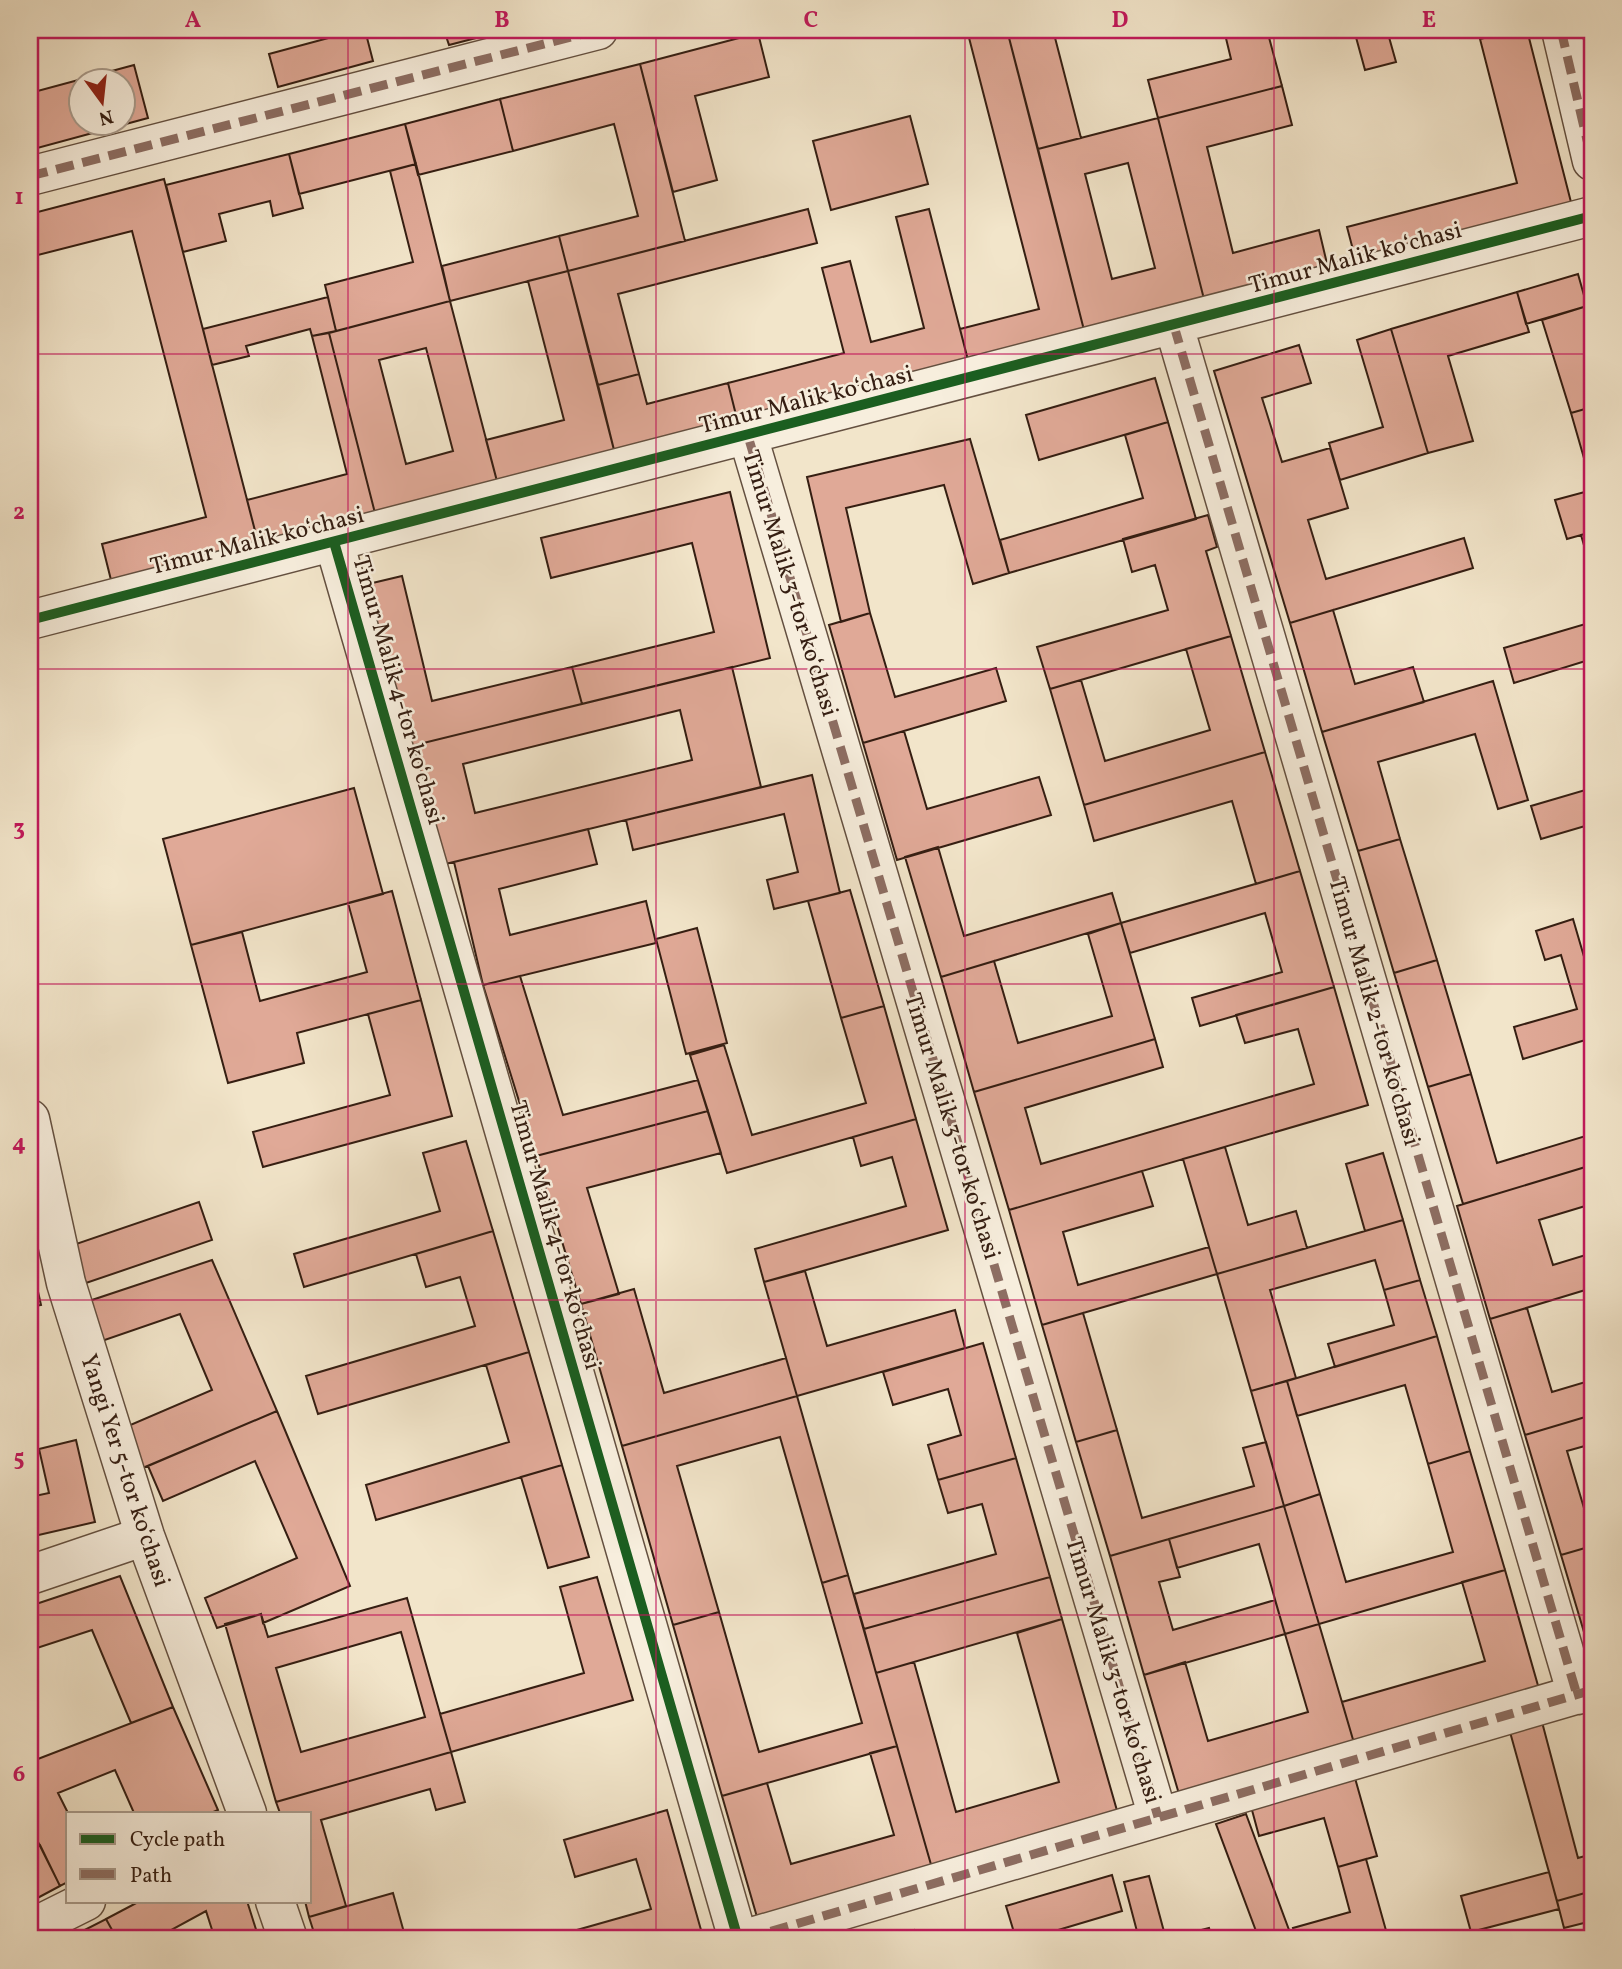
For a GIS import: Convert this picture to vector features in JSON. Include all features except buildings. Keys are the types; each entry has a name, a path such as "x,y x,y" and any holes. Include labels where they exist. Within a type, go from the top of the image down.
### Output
{"street":[{"path":"30,176 598,30"},
{"path":"1561,30 1592,161"},
{"name":"Timur Malik koʻchasi","path":"30,620 1592,216"},
{"name":"Timur Malik 2-tor koʻchasi","path":"1174,326 1585,1693"},
{"name":"Timur Malik 3-tor koʻchasi","path":"748,436 1158,1817"},
{"name":"Timur Malik 4-tor koʻchasi","path":"334,542 738,1939"},
{"name":"Yangi Yer 5-tor koʻchasi","path":"30,1119 66,1283 145,1536 247,1812"},
{"path":"30,1575 145,1536"},
{"path":"745,1939 1585,1693"},
{"path":"30,1929 84,1902"},
{"path":"275,1902 288,1939"}],"marked path":[{"path":"30,176 598,30"},
{"path":"1561,30 1592,161"},
{"path":"1174,326 1577,1695"},
{"path":"748,436 1158,1817"},
{"path":"745,1939 1592,1690"}],"cycle path":[{"path":"30,620 1592,216"},
{"path":"334,542 738,1939"}]}
